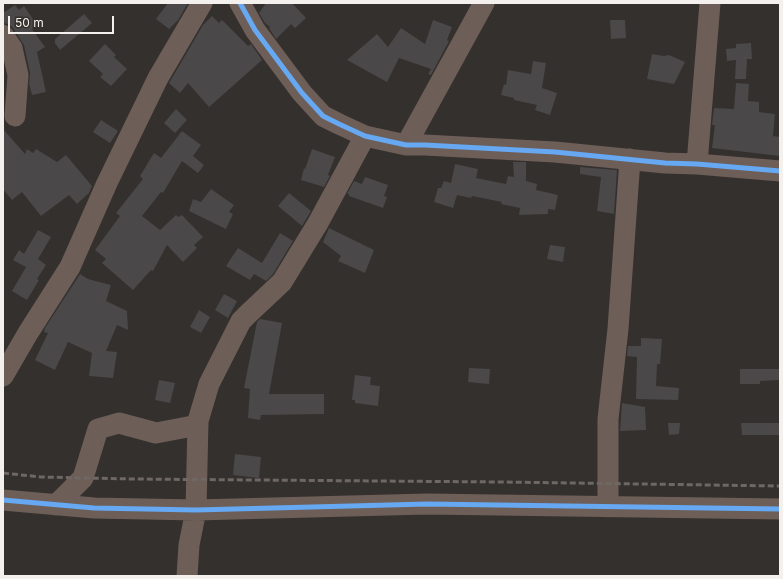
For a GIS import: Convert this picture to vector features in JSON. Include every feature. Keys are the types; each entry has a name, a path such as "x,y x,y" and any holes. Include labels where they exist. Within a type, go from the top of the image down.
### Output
{"street":[{"path":"3,376 70,267 107,183 158,78 202,3"},
{"path":"240,3 255,30 302,93 323,116 365,136 406,145 555,152 780,171"},
{"path":"406,145 484,3"},
{"path":"697,164 710,3"},
{"path":"3,35 12,48 18,75 15,116"},
{"path":"187,576 189,545 196,510 198,421 210,384 236,331 248,314 282,282 318,223 365,136"},
{"path":"608,507 608,419 618,329 630,159"},
{"path":"56,505 83,478 98,429 118,423 156,433 198,425"},
{"path":"3,500 94,508 196,510 428,504 780,509"}],"building":[{"path":"168,3 188,3 178,20 169,29 156,19"},
{"path":"266,3 292,3 306,18 295,28 291,24 276,39 269,28 270,27 265,23 259,13"},
{"path":"15,5 19,10 24,6 37,25 32,29 45,47 37,52 46,92 32,95 29,84 30,73 24,45 13,28 8,24 3,23 3,13"},
{"path":"84,14 92,23 60,50 55,43 55,39"},
{"path":"212,16 219,23 222,20 248,46 251,44 262,60 209,107 188,83 180,93 169,83 203,25"},
{"path":"433,20 452,27 447,40 449,41 431,75 428,74 431,69 399,58 387,82 347,60 377,34 388,47 401,28 425,44"},
{"path":"610,20 625,20 626,38 611,39"},
{"path":"751,43 752,59 747,59 746,79 735,79 736,60 727,61 726,49 736,48 736,44"},
{"path":"105,44 116,55 114,57 127,69 111,86 100,77 103,74 89,61"},
{"path":"652,54 664,56 669,55 685,62 674,84 647,79"},
{"path":"533,61 546,63 542,88 557,93 550,115 535,110 537,105 514,100 514,98 501,95 504,84 506,85 508,70 531,74"},
{"path":"736,83 749,84 748,101 759,102 759,112 775,114 773,136 780,137 780,156 712,148 715,125 712,125 714,108 734,109"},
{"path":"176,109 187,120 175,133 164,123"},
{"path":"101,120 118,131 110,143 93,132"},
{"path":"3,129 25,154 27,149 33,153 36,149 57,162 66,155 92,186 89,193 77,204 69,195 41,216 22,192 12,200 3,189"},
{"path":"182,131 201,145 193,156 204,165 198,173 182,161 163,193 161,192 142,216 160,230 176,215 178,217 182,215 203,237 194,245 197,248 183,262 167,245 153,271 151,270 133,290 102,263 106,259 95,250 120,216 116,213 143,179 140,176 154,153 161,158"},
{"path":"312,149 335,157 328,175 330,176 324,187 301,180"},
{"path":"513,162 526,162 526,181 537,184 536,190 558,195 555,210 548,209 548,214 519,215 520,208 501,204 502,202 472,196 471,198 457,195 453,208 434,202 438,188 441,188 444,181 451,183 455,164 478,169 476,178 506,184 508,176 514,177"},
{"path":"580,167 617,170 614,214 597,211 601,177 580,174"},
{"path":"365,177 388,185 384,196 387,197 383,208 347,194 354,181 362,184"},
{"path":"211,189 234,205 229,212 233,214 226,229 189,211 193,199 201,202"},
{"path":"289,193 311,211 302,226 278,206"},
{"path":"329,228 374,250 365,273 338,261 341,256 323,242"},
{"path":"38,230 51,237 38,259 46,265 37,279 39,280 27,300 12,291 26,267 13,260 19,250 24,254"},
{"path":"280,233 293,241 273,274 266,281 254,274 250,280 226,266 238,248 262,263"},
{"path":"550,245 565,247 563,262 547,259"},
{"path":"80,274 88,279 111,285 106,301 127,311 128,330 117,325 106,351 117,352 113,378 89,376 92,353 68,342 55,370 35,360 48,333 44,332 45,328"},
{"path":"224,294 237,301 228,318 215,310"},
{"path":"199,310 210,317 201,333 190,327"},
{"path":"260,319 282,323 269,394 324,394 324,414 261,415 260,420 248,418 250,389 244,388 257,322"},
{"path":"641,338 662,339 660,364 657,364 656,386 679,388 678,400 636,399 637,357 627,356 628,346 641,346"},
{"path":"469,368 490,369 489,384 468,382"},
{"path":"740,369 780,369 780,380 760,381 760,384 740,384"},
{"path":"355,375 371,377 370,385 380,386 378,406 355,403 355,400 352,400"},
{"path":"159,380 175,383 170,403 155,400"},
{"path":"622,403 645,407 646,430 620,431"},
{"path":"668,423 680,423 679,434 669,435"},
{"path":"741,423 780,423 780,435 742,435"},
{"path":"235,454 261,457 259,478 233,475"}],"railway":[{"path":"3,473 41,477 133,479 780,486"}],"cycle path":[{"path":"240,3 255,30 302,93 323,116 365,136 406,145 555,152 665,163 697,164 780,171"},
{"path":"3,500 94,508 196,510 427,504 780,509"}]}
